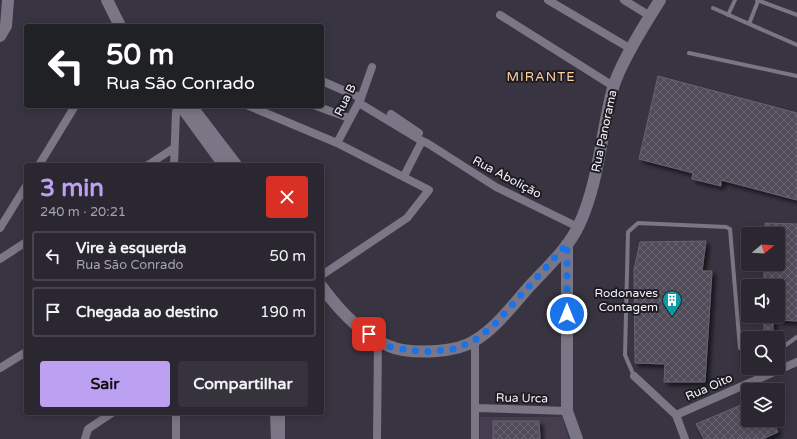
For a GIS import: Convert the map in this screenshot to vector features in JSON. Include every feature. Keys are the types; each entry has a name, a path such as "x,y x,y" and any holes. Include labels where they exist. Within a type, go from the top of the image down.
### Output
{"street":[{"path":"107,0 119,24"},
{"path":"548,0 631,49"},
{"path":"624,0 650,16"},
{"name":"Rua Panorama","path":"324,290 339,309 378,341 390,347 424,352 454,349 474,341 494,325 567,244 578,227 586,208 594,180 613,86 631,49 660,0"},
{"path":"0,36 6,26 5,3"},
{"path":"500,15 613,86"},
{"name":"Rua B","path":"337,143 349,118 360,101 372,67"},
{"path":"324,82 360,101 425,142 404,176"},
{"path":"40,163 75,108"},
{"path":"174,163 178,108"},
{"path":"182,108 223,163"},
{"path":"193,108 234,163"},
{"path":"254,108 337,143 429,190 406,218 324,274"},
{"path":"322,108 349,118"},
{"name":"Rua Abolição","path":"391,114 423,136 425,142 496,187 578,227"},
{"path":"151,163 174,148"},
{"path":"0,228 24,189"},
{"path":"0,259 24,243"},
{"path":"567,244 567,411 576,439"},
{"path":"377,439 378,341"},
{"path":"474,341 476,408 475,439"},
{"path":"0,368 24,353"},
{"name":"Rua Oito","path":"785,366 797,362"},
{"name":"Rua Oito","path":"676,415 760,375"},
{"path":"634,376 676,415 685,439"},
{"name":"Rua Urca","path":"476,408 567,411"},
{"path":"85,439 88,429 109,415"},
{"path":"176,415 176,439"},
{"path":"274,415 274,439"},
{"path":"281,439 282,415"}],"lane":[{"path":"728,15 735,0"},
{"path":"748,24 758,0 797,15"},
{"path":"713,8 797,45"},
{"path":"689,53 797,76"},
{"path":"634,376 625,354 628,232 638,223 726,227 730,229 740,348"},
{"path":"785,346 797,337"}],"shaded area":[{"path":"480,417 562,417 569,439 480,439"}],"building":[{"path":"658,76 797,113 797,200 721,180 721,186 692,179 693,173 639,159"},
{"path":"765,223 797,224 797,321 785,320 785,279 764,279 764,271 785,271 785,227 765,227"},
{"name":"Rodonaves Contagem","path":"706,241 702,271 712,271 705,382 664,382 665,364 635,363 634,270 640,242"},
{"path":"764,323 773,323 773,331 764,331"},
{"path":"741,405 741,427 776,427 778,432 763,439 704,439 696,424"},
{"path":"493,421 539,421 540,439 493,439"}],"place":[{"name":"Rodonaves Contagem","path":"672,317"}],"district":[{"name":"MIRANTE","path":"541,76"}],"route":[{"path":"369,334 378,341 390,347 424,352 454,349 474,341 494,325 567,244 567,314"}]}
